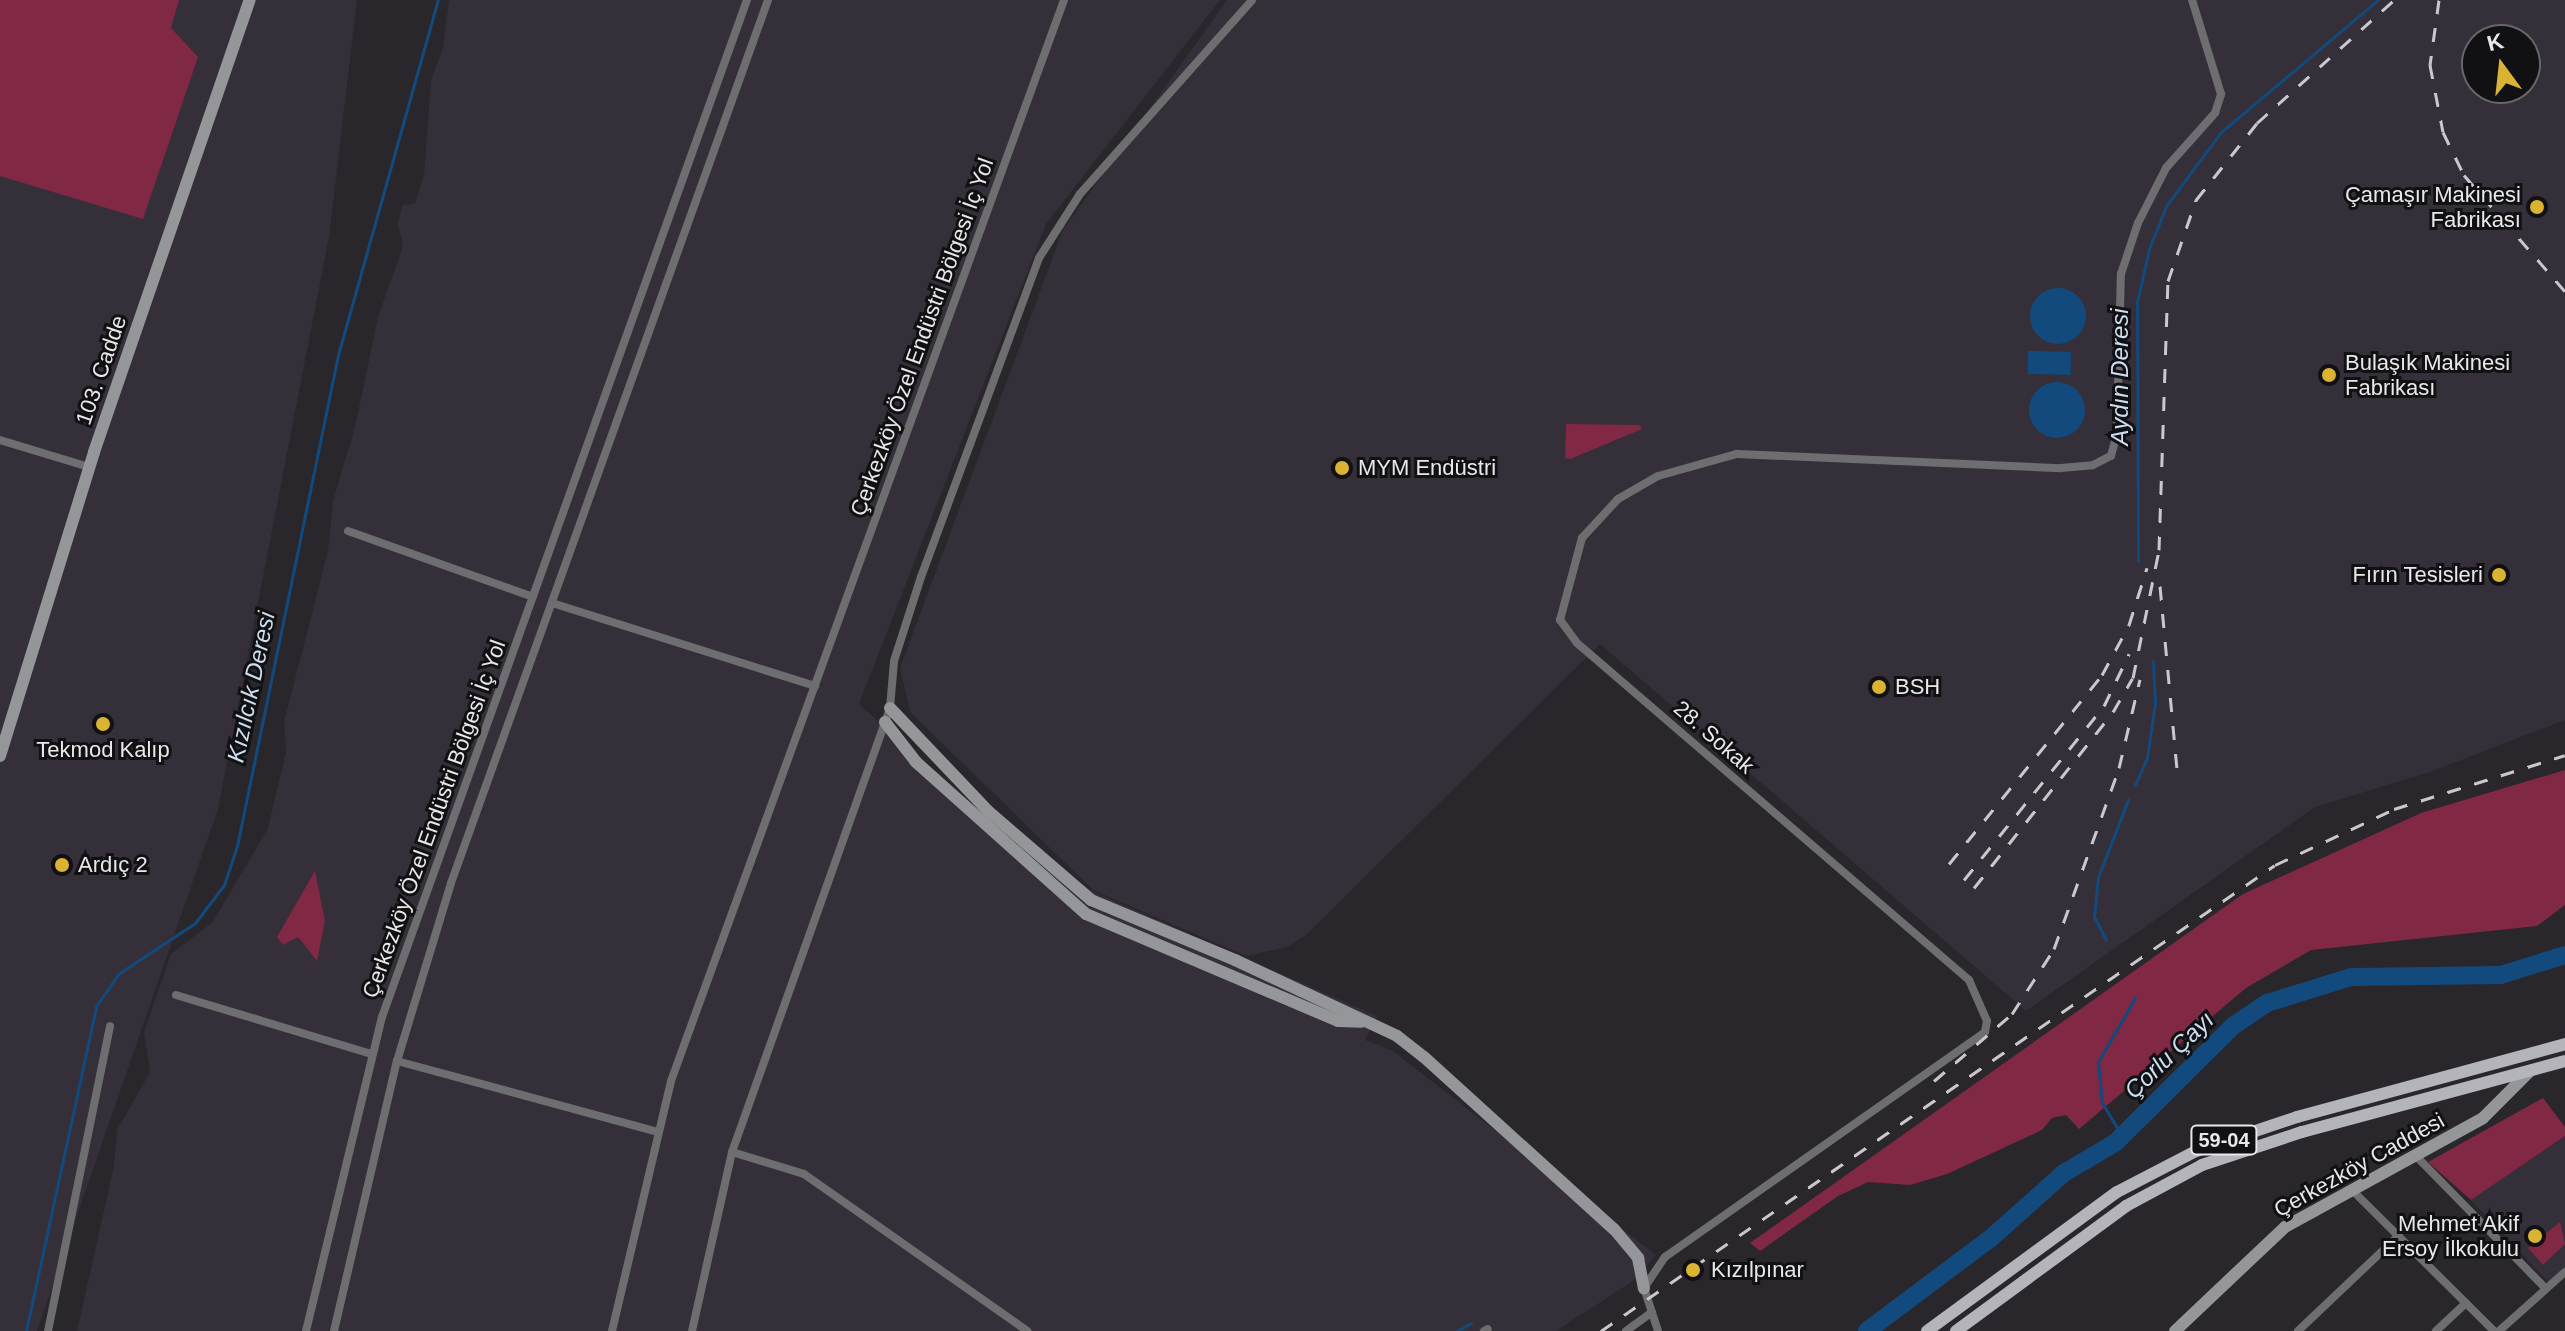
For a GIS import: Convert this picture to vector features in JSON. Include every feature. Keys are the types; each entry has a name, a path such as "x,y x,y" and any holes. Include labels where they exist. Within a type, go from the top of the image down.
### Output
{"main road":[{"name":"59-04","path":"1927,1331 2117,1192 2196,1151 2297,1117 2565,1044"},
{"name":"59-04","path":"1956,1331 2126,1206 2202,1165 2302,1132 2565,1061"}],"street":[{"name":"103. Cadde","path":"0,756 89,467 250,0"},
{"name":"Çerkezköy Özel Endüstri Bölgesi İç Yol","path":"306,1331 372,1054 747,0"},
{"name":"Çerkezköy Özel Endüstri Bölgesi İç Yol","path":"334,1331 397,1061 451,883 768,0"},
{"name":"Çerkezköy Özel Endüstri Bölgesi İç Yol","path":"612,1331 671,1081 1064,0"},
{"path":"692,1331 732,1152 890,708 894,661 921,577 1039,258 1080,194 1252,0"},
{"name":"28. Sokak","path":"1644,1288 1665,1257 1985,1032 1987,1021 1969,980 1577,643 1560,620 1582,538 1618,499 1645,484 1724,456 2061,468 2093,465 2111,456 2117,433 2121,274 2138,223 2166,168 2215,113 2221,94 2192,0"},
{"path":"0,440 89,467"},
{"path":"348,531 533,597"},
{"path":"552,603 815,686"},
{"path":"890,708 988,811 1091,900 1397,1036 1466,1092 1614,1229 1638,1258 1658,1331"},
{"path":"885,722 916,762 1086,914 1338,1021 1368,1023"},
{"path":"176,995 372,1054"},
{"path":"48,1331 110,1026"},
{"path":"397,1061 658,1132"},
{"name":"Çerkezköy Caddesi","path":"2175,1331 2285,1227 2483,1118 2530,1071"},
{"path":"732,1152 804,1174 1027,1331"},
{"path":"2415,1155 2546,1289"},
{"path":"2351,1189 2497,1331 2565,1272"},
{"path":"2298,1331 2399,1235"},
{"path":"2436,1331 2466,1303"},
{"path":"1626,1331 1652,1312"}],"shaded area":[{"path":"0,0 357,0 329,237 218,809 37,1331 0,1331"},
{"path":"0,0 179,0 171,28 198,57 143,219 0,176"},
{"path":"449,0 1220,0 1046,224 859,704 1005,836 1094,892 1377,1016 1365,1040 1393,1051 1656,1255 1633,1281 1556,1331 77,1331 114,1166 117,1130 150,1072 144,1032 171,954 213,922 268,828 286,752 284,722 328,551 333,501 355,427 378,317 403,246 398,224 402,206 415,203 424,175 431,80 443,48"},
{"path":"1227,0 2565,0 2565,720 2430,772 2315,807 2026,1011 1600,644 1306,935 1287,947 1246,956 1093,890 910,712 900,668 1063,230"},
{"path":"1566,424 1640,425 1642,429 1570,459 1565,458"},
{"path":"2565,770 2565,905 2537,926 2311,950 2246,988 2079,1129 2066,1115 2052,1118 2042,1130 1947,1174 1910,1185 1868,1182 1838,1196 1760,1251 1750,1243 2243,894 2421,813"},
{"path":"315,871 325,921 317,961 298,937 283,945 277,937"},
{"path":"2543,1098 2565,1127 2565,1136 2471,1200 2428,1162"},
{"name":"Mehmet Akif Ersoy İlkokulu","path":"2565,1136 2565,1272 2551,1285 2471,1200"},
{"path":"2560,1222 2565,1244 2543,1265 2528,1248"}],"water":[{"path":"2058,288 2078,296 2086,316 2078,336 2058,344 2038,336 2030,316 2038,296"},
{"path":"2028,351 2071,352 2071,375 2028,374"},
{"path":"2057,382 2077,390 2085,410 2077,430 2057,438 2037,430 2029,410 2037,390"}],"waterway":[{"name":"Kızılcık Deresi","path":"26,1331 96,1006 118,974 195,923 224,885 237,846 338,355 438,0"},
{"name":"Aydın Deresi","path":"2138,561 2137,302 2149,249 2166,206 2221,132 2378,0"},
{"name":"Aydın Deresi","path":"2135,785 2147,758 2155,703 2153,661"},
{"name":"Aydın Deresi","path":"2106,940 2094,916 2098,877 2128,800"},
{"name":"Çorlu Çayı","path":"1867,1331 1991,1238 2064,1173 2115,1143 2233,1026 2267,1003 2351,977 2501,975 2565,955"},
{"path":"2122,1136 2102,1103 2098,1062 2135,998"},
{"path":"1457,1331 1471,1323"}],"railway":[{"path":"1974,888 2113,712 2133,678 2159,550 2168,281 2196,200 2257,123 2394,0"},
{"path":"2439,0 2430,65 2443,132 2464,175 2565,291"},
{"path":"1949,864 2102,675 2129,625 2147,568"},
{"path":"2160,586 2177,769"},
{"path":"1964,880 2104,706 2129,654"},
{"path":"1934,1081 2012,1014 2054,949 2119,768 2140,679"},
{"path":"1601,1331 2275,865 2394,809 2565,755"}],"place":[{"name":"Çamaşır Makinesi Fabrikası","path":"2537,207"},
{"name":"Bulaşık Makinesi Fabrikası","path":"2329,375"},
{"name":"MYM Endüstri","path":"1342,468"},
{"name":"Fırın Tesisleri","path":"2499,575"},
{"name":"BSH","path":"1879,687"},
{"name":"Tekmod Kalıp","path":"103,724"},
{"name":"Ardıç 2","path":"62,865"},
{"name":"Mehmet Akif Ersoy İlkokulu","path":"2535,1236"},
{"name":"Kızılpınar","path":"1693,1270"}]}
